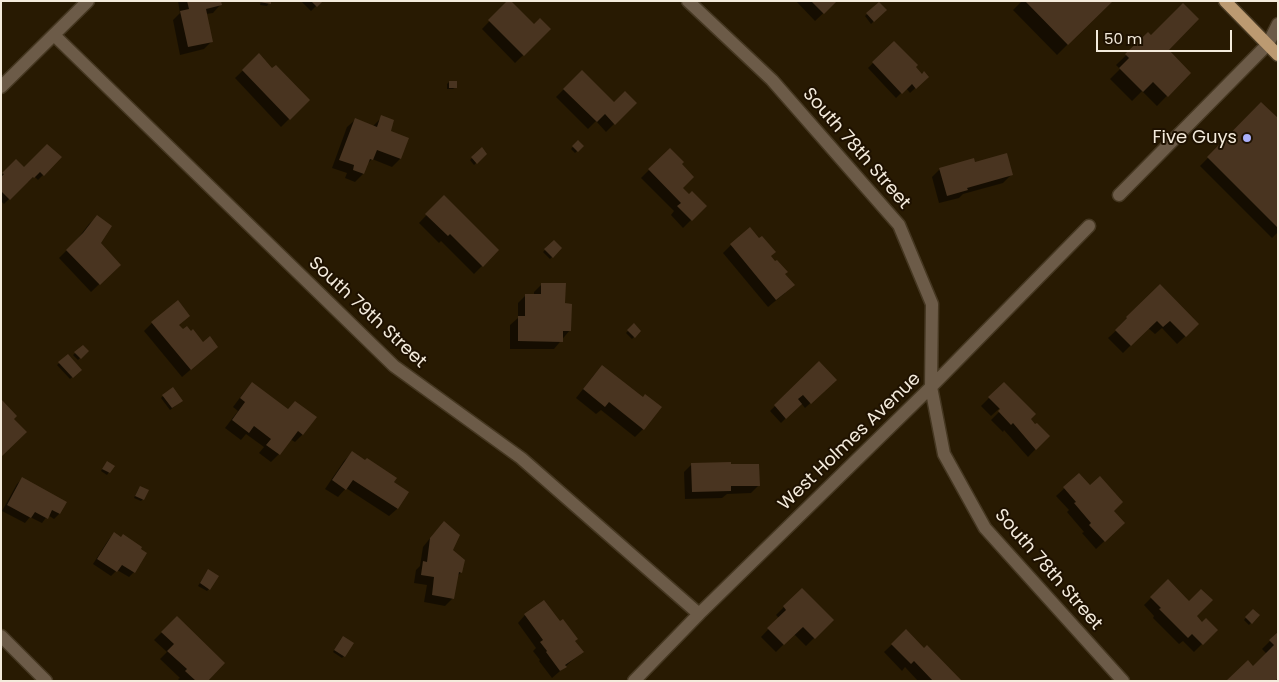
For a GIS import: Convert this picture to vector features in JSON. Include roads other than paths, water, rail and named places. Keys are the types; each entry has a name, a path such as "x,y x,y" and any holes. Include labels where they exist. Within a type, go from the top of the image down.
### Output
{"main road":[{"path":"1225,1 1278,54"}],"street":[{"path":"1,87 88,1"},
{"name":"South 78th Street","path":"688,1 772,80 899,225 932,304 932,387 944,454 985,528 1123,681"},
{"path":"1120,195 1268,44 1278,24"},
{"name":"South 79th Street","path":"54,35 394,366 521,458 699,614"},
{"name":"West Holmes Avenue","path":"634,681 699,614 932,387 1089,226"},
{"path":"1,636 46,681"}],"place":[{"name":"Five Guys","path":"1247,138"}]}
